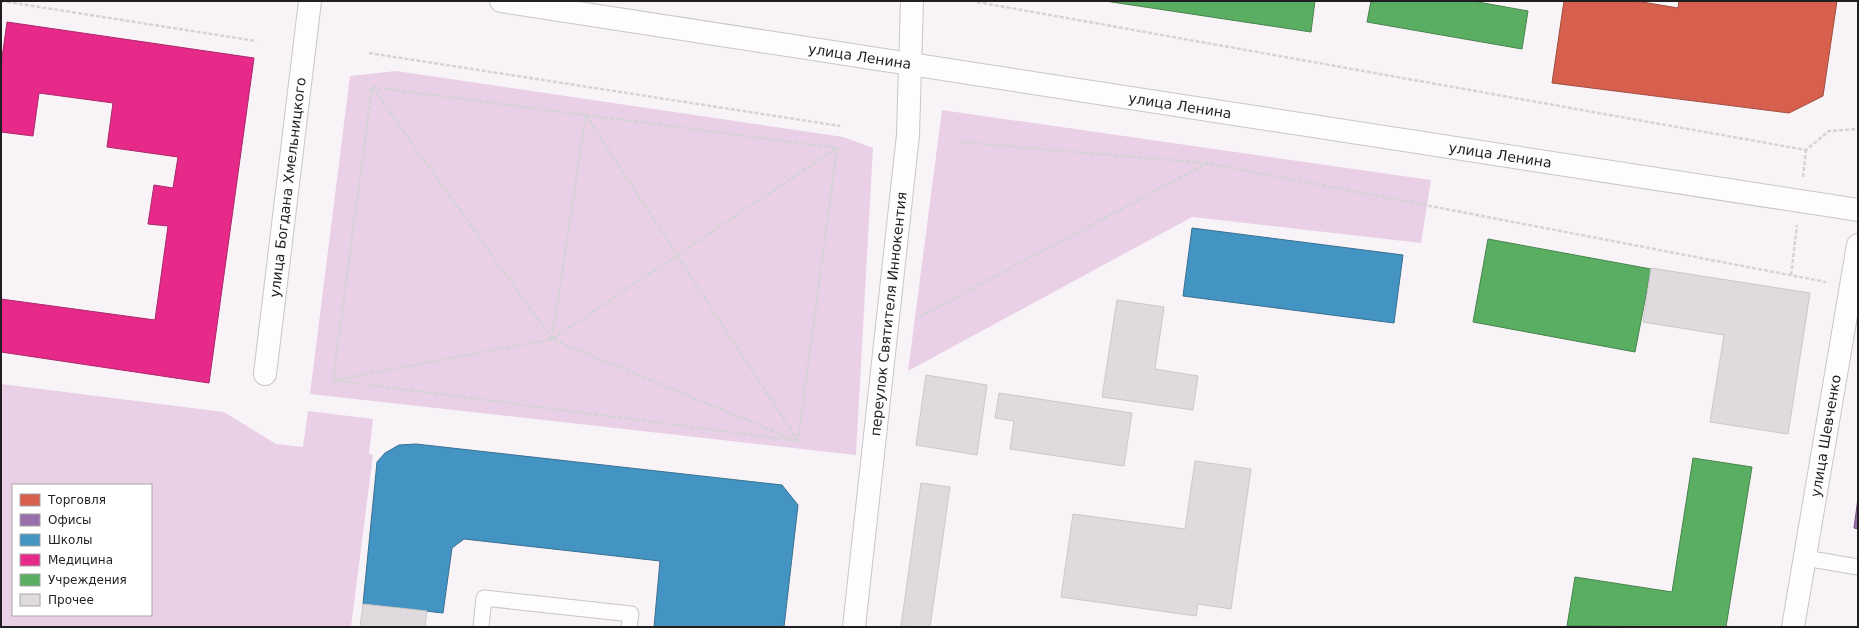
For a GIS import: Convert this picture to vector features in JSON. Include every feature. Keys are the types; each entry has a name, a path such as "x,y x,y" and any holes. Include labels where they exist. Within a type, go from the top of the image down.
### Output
{"street":[{"name":"улица Богдана Хмельницкого","path":"265,374 310,1"},
{"name":"улица Ленина","path":"501,1 1858,210"},
{"name":"переулок Святителя Иннокентия","path":"854,627 908,135 912,1"},
{"name":"улица Шевченко","path":"1793,627 1858,245"}],"lane":[{"path":"1805,558 1858,567"},
{"path":"480,627 484,598 631,614 629,627"}],"path":[{"path":"1,1 256,41"},
{"path":"977,2 1806,150 1829,131 1858,129"},
{"path":"369,53 840,126"},
{"path":"372,87 837,148"},
{"path":"372,87 552,339 798,441"},
{"path":"333,380 372,87"},
{"path":"586,115 798,441"},
{"path":"552,339 586,115"},
{"path":"959,142 1206,163 1791,275 1851,288"},
{"path":"333,380 552,339 837,148"},
{"path":"798,441 837,148"},
{"path":"919,317 1206,163"},
{"path":"333,380 798,441"}],"shaded area":[{"path":"396,71 843,137 873,148 856,455 310,394 350,76"},
{"path":"942,110 1431,180 1421,243 1192,217 908,371"},
{"path":"1,384 224,412 276,444 303,447 308,411 373,419 369,454 373,455 351,627 1,627"}],"building: Торговля":[{"path":"1564,1 1636,1 1678,8 1679,1 1837,1 1823,96 1789,113 1552,83"}],"building: Офисы":[{"path":"1858,498 1858,529 1854,528"}],"building: Школы":[{"path":"1192,228 1403,255 1394,323 1183,296"},
{"path":"416,444 782,485 798,505 784,627 654,627 660,561 464,539 452,548 443,613 363,604 377,462 385,453 399,445"}],"building: Медицина":[{"path":"7,22 254,58 209,383 1,352 1,299 155,320 168,226 148,224 154,185 173,188 178,157 107,147 113,103 39,93 33,136 1,132 1,65"}],"building: Учреждения":[{"path":"1105,1 1315,1 1311,32"},
{"path":"1371,1 1478,1 1528,11 1522,49 1367,22"},
{"path":"1488,239 1651,269 1635,352 1473,322"},
{"path":"1693,458 1752,467 1726,627 1567,626 1575,577 1672,592"}],"building: Прочее":[{"path":"1651,268 1810,293 1788,434 1710,422 1724,335 1643,322"},
{"path":"1117,300 1164,307 1155,369 1198,376 1193,410 1102,397"},
{"path":"926,375 987,385 977,455 916,445"},
{"path":"999,393 1132,413 1124,466 1010,449 1014,421 995,418"},
{"path":"1195,461 1251,469 1231,609 1198,604 1196,616 1061,597 1073,514 1185,529"},
{"path":"921,483 950,487 930,627 901,626"},
{"path":"363,604 427,611 425,627 360,627"}]}
